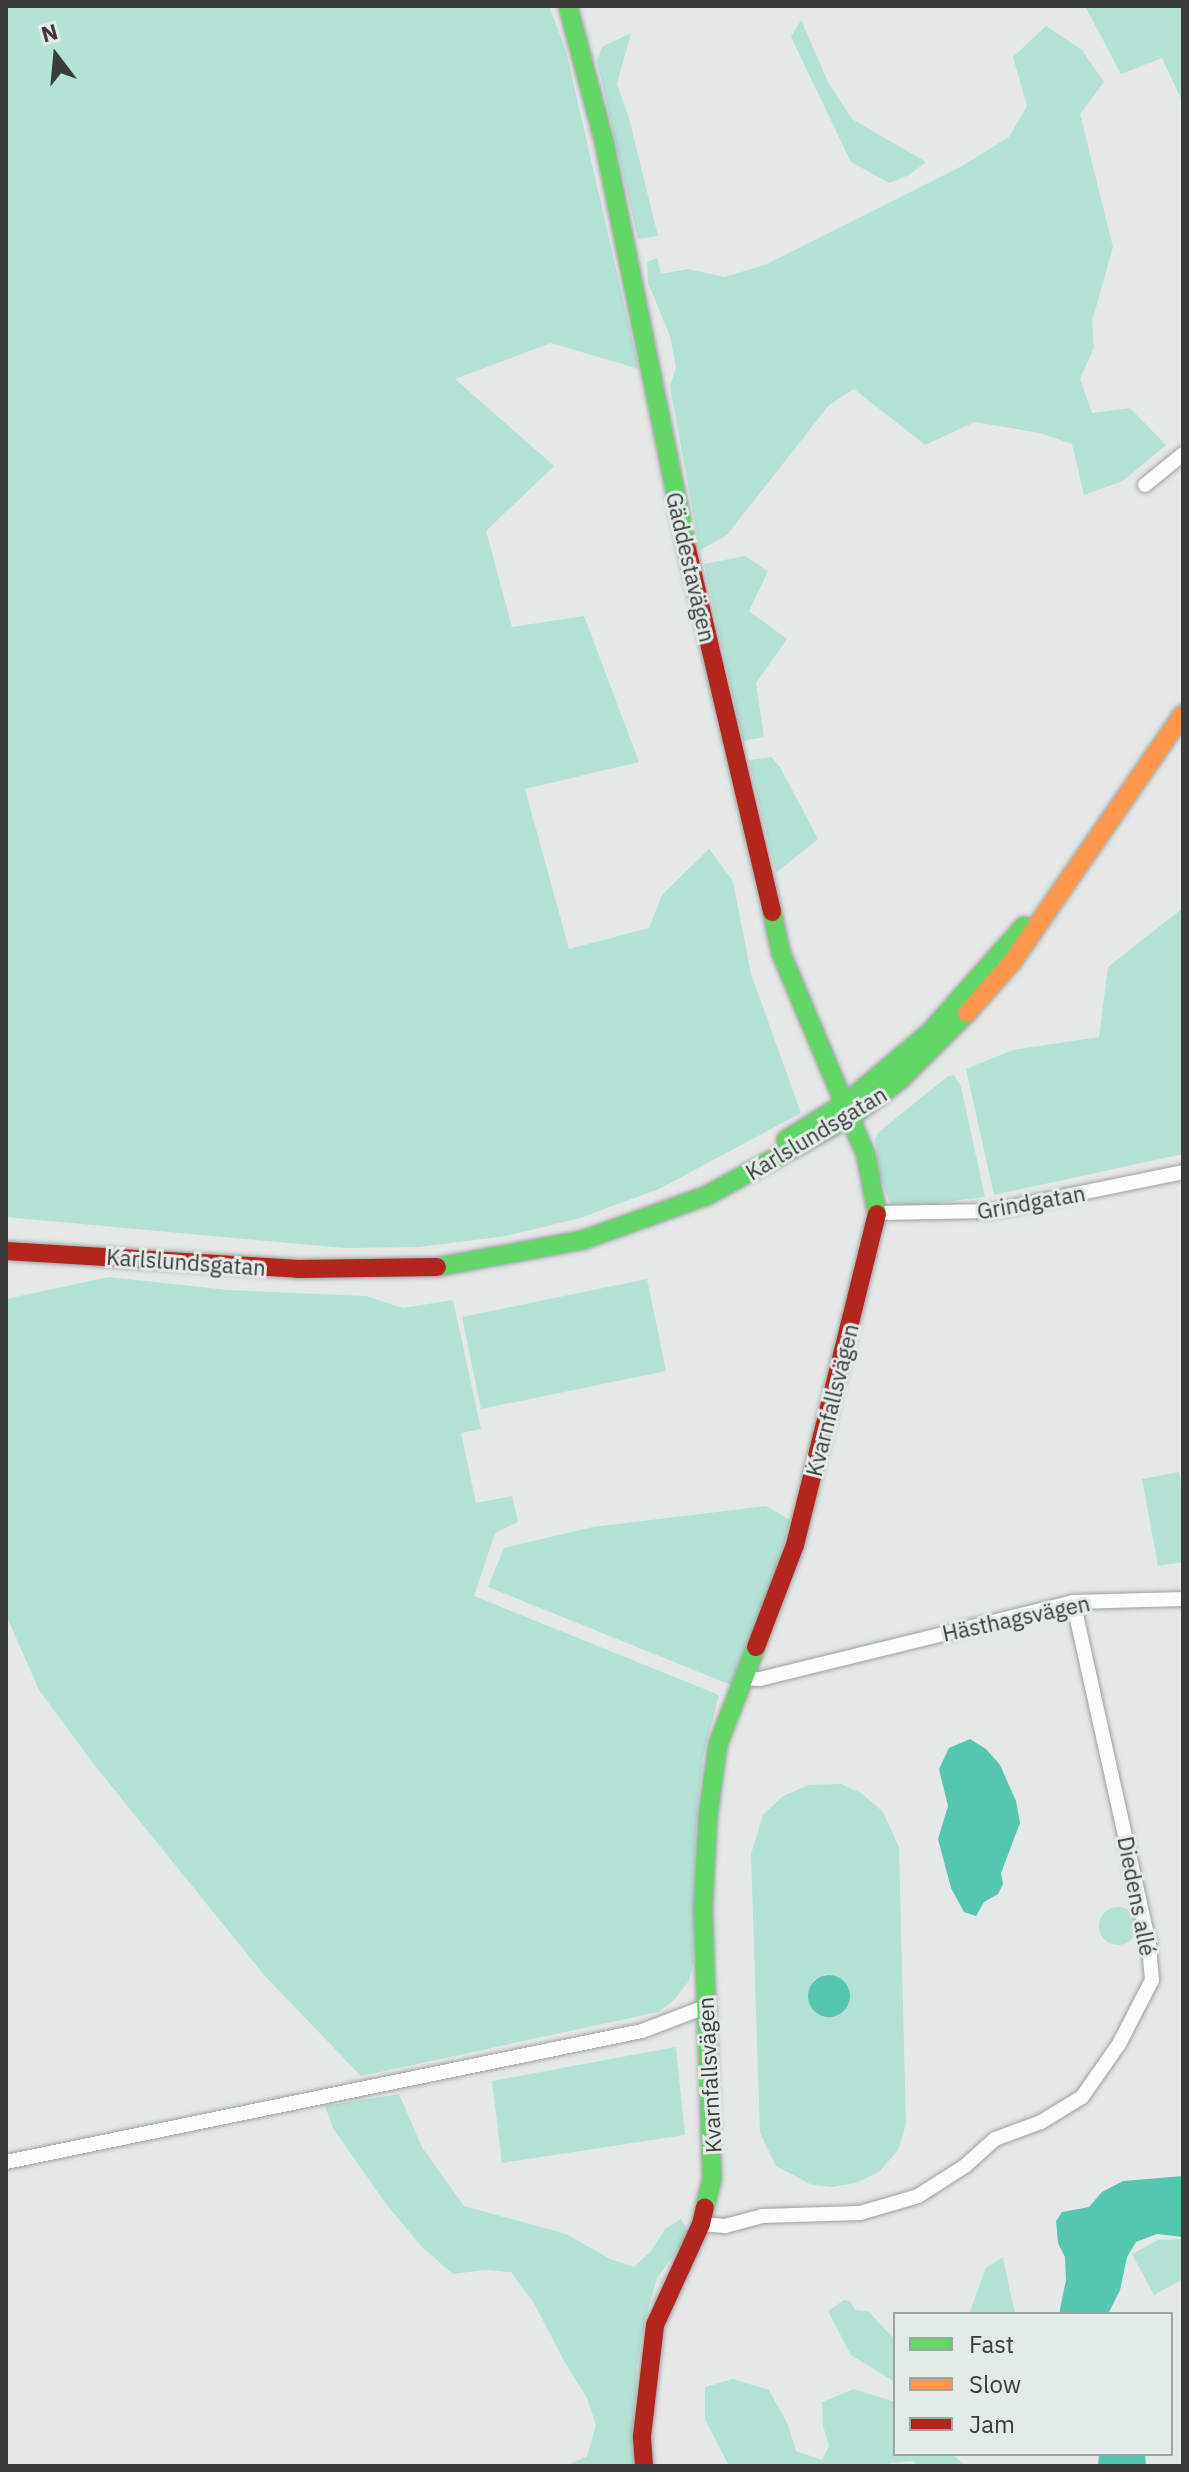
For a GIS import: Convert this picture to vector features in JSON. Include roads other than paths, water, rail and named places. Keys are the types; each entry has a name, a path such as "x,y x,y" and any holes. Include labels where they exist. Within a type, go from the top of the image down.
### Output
{"street":[{"name":"Gäddestavägen","path":"568,6 604,141 678,509 774,926 791,981 847,1110"},
{"path":"1145,485 1183,454"},
{"name":"Karlslundsgatan","path":"6,1251 369,1271 452,1266 549,1249 602,1234 732,1174 847,1110 931,1031 1077,862 1183,714"},
{"name":"Kvarnfallsvägen","path":"644,2466 642,2436 655,2325 701,2224 713,2164 703,1909 708,1815 718,1744 795,1545 877,1213 866,1155 847,1110"},
{"name":"Grindgatan","path":"877,1213 992,1211 1183,1172"},
{"name":"Hästhagsvägen","path":"744,1678 760,1679 1073,1602 1183,1599"},
{"name":"Diedens allé","path":"701,2224 725,2226 762,2216 860,2213 918,2196 965,2166 995,2139 1041,2122 1082,2097 1119,2044 1152,1980 1149,1944 1073,1602"},
{"path":"6,2162 642,2031 705,2007"}]}
